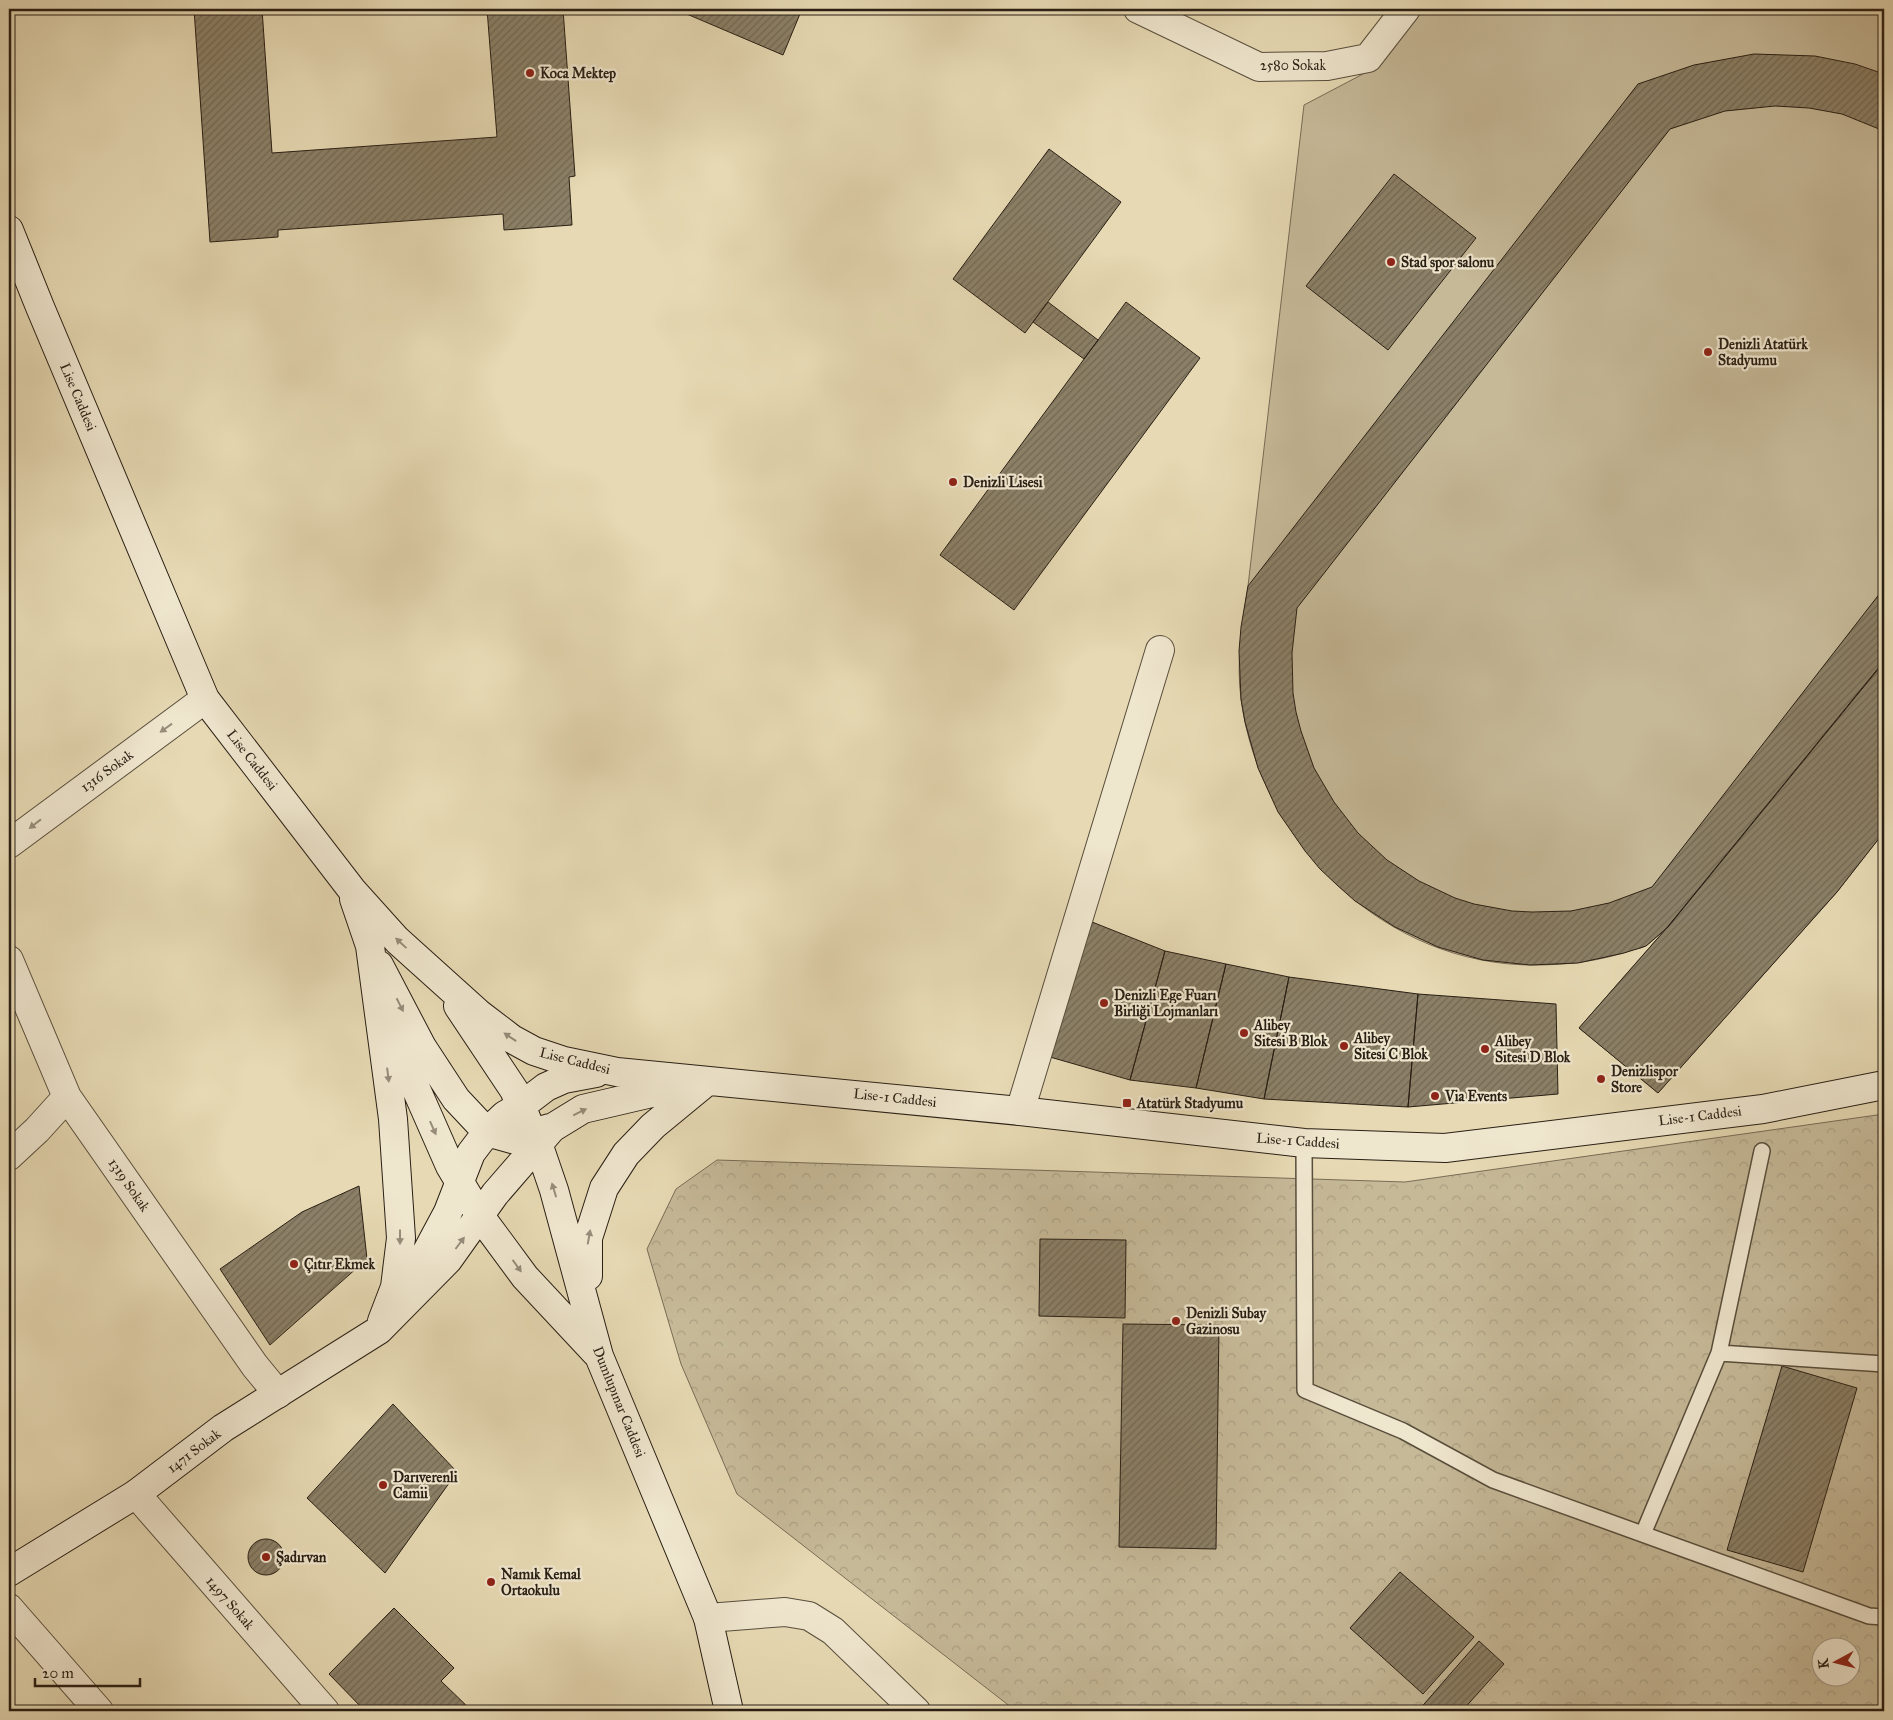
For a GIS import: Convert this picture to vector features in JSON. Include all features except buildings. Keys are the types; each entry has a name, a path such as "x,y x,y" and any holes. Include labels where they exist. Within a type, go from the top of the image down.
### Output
{"street":[{"name":"2580 Sokak","path":"1138,9 1259,67 1327,66 1368,58 1406,9"},
{"name":"Lise Caddesi","path":"9,230 205,699 352,890 397,940 478,1013 512,1039 534,1051 564,1062 617,1072 709,1080"},
{"path":"1020,1111 1160,650"},
{"name":"1316 Sokak","path":"9,844 205,699"},
{"path":"352,890 370,946 422,1047 456,1099 487,1132 512,1139 541,1135"},
{"path":"370,946 393,1119 401,1238 395,1287 379,1330"},
{"name":"1319 Sokak","path":"9,960 67,1097 255,1366 278,1394"},
{"name":"Dumlupınar Caddesi","path":"438,976 541,1135 598,1356 708,1618 729,1711"},
{"path":"378,1003 450,1166 480,1216 525,1277 598,1356"},
{"path":"379,1330 430,1246 448,1212 471,1153 487,1132 505,1116 518,1098 564,1079 590,1073 617,1072"},
{"path":"379,1330 448,1260 495,1194 541,1135 583,1109 709,1080"},
{"path":"590,1320 588,1238 604,1188 626,1154 653,1126 709,1080"},
{"name":"Lise-1 Caddesi","path":"709,1080 1020,1111 1304,1143 1445,1148 1763,1109 1884,1086"},
{"path":"9,1156 37,1130 67,1097"},
{"name":"1471 Sokak","path":"9,1572 136,1494 223,1428 379,1330"},
{"name":"1497 Sokak","path":"136,1494 325,1711"},
{"path":"9,1608 99,1711"},
{"path":"708,1618 785,1612 808,1616 833,1631 916,1711"}],"lane":[{"path":"1304,1143 1305,1390 1403,1431 1493,1480 1868,1616 1884,1617"},
{"path":"1643,1534 1719,1353 1762,1151"},
{"path":"1719,1353 1884,1364"}],"green space":[{"path":"1411,9 1884,9 1884,832 1837,892 1658,1093 1579,1028 1664,931 1642,948 1596,960 1560,964 1535,965 1480,960 1429,944 1382,920 1339,887 1303,847 1274,802 1253,752 1241,699 1239,671 1240,642 1304,105 1363,74"},
{"path":"1884,1114 1884,1711 1016,1711 737,1494 681,1364 647,1249 676,1189 717,1160 1405,1182"}],"place":[{"name":"Koca Mektep","path":"530,73"},
{"name":"Stad spor salonu","path":"1391,262"},
{"name":"Denizli Atatürk Stadyumu","path":"1708,352"},
{"name":"Denizli Lisesi","path":"953,482"},
{"name":"Denizli Ege Fuarı Birliği Lojmanları","path":"1104,1003"},
{"name":"Alibey Sitesi B Blok","path":"1244,1033"},
{"name":"Alibey Sitesi C Blok","path":"1344,1046"},
{"name":"Alibey Sitesi D Blok","path":"1485,1049"},
{"name":"Denizlispor Store","path":"1601,1079"},
{"name":"Via Events","path":"1435,1096"},
{"name":"Atatürk Stadyumu","path":"1127,1103"},
{"name":"Çıtır Ekmek","path":"294,1264"},
{"name":"Denizli Subay Gazinosu","path":"1176,1321"},
{"name":"Darıverenli Camii","path":"383,1485"},
{"name":"Şadırvan","path":"266,1557"},
{"name":"Namık Kemal Ortaokulu","path":"491,1582"}]}
